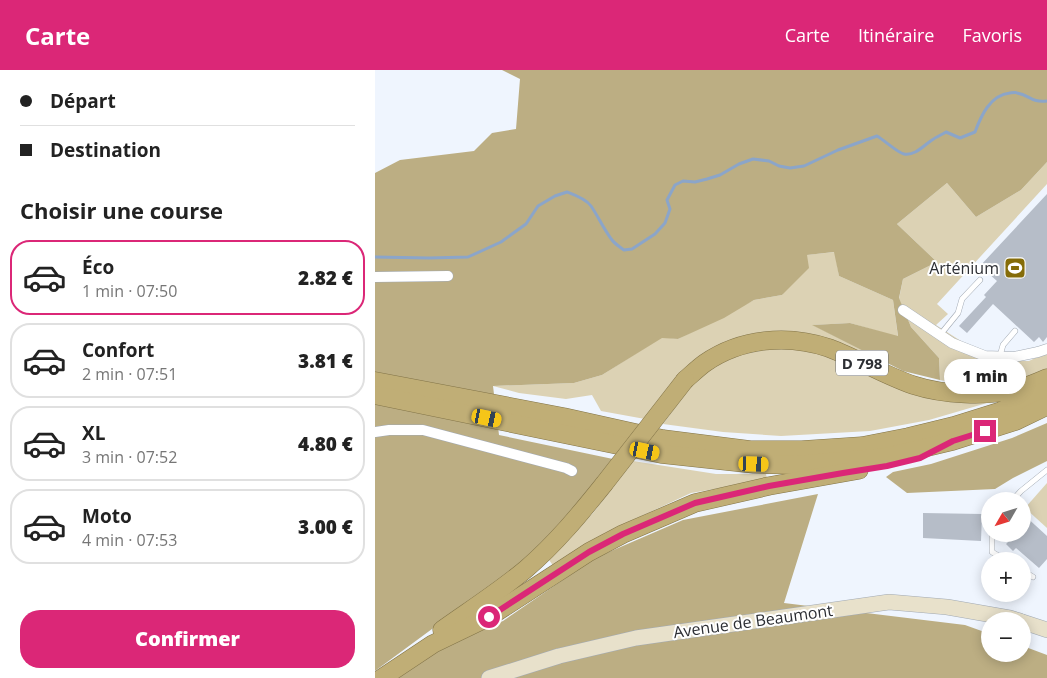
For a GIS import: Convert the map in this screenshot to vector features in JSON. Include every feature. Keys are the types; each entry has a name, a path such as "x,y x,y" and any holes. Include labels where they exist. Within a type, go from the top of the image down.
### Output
{"highway":[{"name":"D 798","path":"380,678 390,668 525,570 547,550 574,521 685,380 705,363 727,351 750,343 771,340 797,340 829,348 914,385 946,392 981,394 1018,389 1047,378"},
{"path":"375,381 564,417 663,439 750,450 803,450 862,446 907,438 1001,411 1047,390"},
{"path":"375,396 661,454 754,464 796,465 885,457 953,441 1016,421 1047,406"},
{"name":"D 798","path":"380,678 433,644 489,617 589,552 623,534 695,503 769,486 887,466 920,458 953,441"}],"main road":[{"name":"Avenue de Beaumont","path":"489,678 559,656 636,638 889,602 947,607 981,613"},
{"name":"Avenue de Beaumont","path":"1031,625 1047,630"}],"street":[{"path":"375,277 448,276"},
{"path":"903,310 952,343 985,356 1014,356 1047,349"},
{"path":"375,432 423,430 572,471"}],"lane":[{"path":"940,335 958,312 962,299 980,280"},
{"path":"1001,356 1003,345 1015,331"},
{"path":"1020,492 1047,470"}],"shaded area":[{"path":"502,70 1047,70 1047,162 1021,190 976,217 947,183 897,224 937,262 903,279 899,298 911,327 939,358 940,380 903,371 812,325 850,323 898,336 893,300 839,276 834,252 807,255 809,268 782,295 754,300 724,318 678,339 662,338 602,375 574,383 493,386 499,435 613,459 564,523 516,567 375,671 375,173 400,160 474,151 492,133 516,129 520,79"},
{"path":"1047,162 1047,184 937,304 948,314 936,325 992,361 1029,361 1047,352 1047,372 1024,381 976,387 940,380 939,358 911,327 899,299 903,279 937,262 897,224 947,183 976,217 1021,190"},
{"path":"835,252 839,276 893,300 898,337 850,323 813,325 870,354 802,335 727,344 645,419 601,411 592,395 566,399 519,393 493,386 574,383 602,375 662,337 678,339 754,300 782,295 806,255"},
{"path":"775,348 807,350 985,399 987,403 929,420 870,431 781,436 723,432 663,424 689,388 710,368 740,355"},
{"path":"1047,423 1047,461 995,489 907,493 886,477 893,472 931,464 1012,438"},
{"path":"633,461 716,474 766,474 767,480 691,493 605,533 554,567 547,557 593,513"},
{"path":"1047,483 1047,528 1031,513 1031,501"},
{"path":"818,494 784,603 965,625 981,631 981,662 1031,662 1031,649 1047,655 1047,678 396,678 446,643 503,621 595,558 683,520"}],"building":[{"name":"Arténium","path":"1047,194 1047,337 1043,342 1039,337 1034,342 993,304 967,333 959,326 986,297 984,295 997,281 980,266"},
{"path":"923,513 981,514 981,541 923,538"},
{"path":"1031,521 1047,536 1047,559 1039,568 1031,561 1031,552 1021,552 1016,548 1013,551 1006,544 1008,542 1031,542"}],"waterway":[{"path":"375,257 468,257 501,242 526,224 538,206 555,196 567,192 589,204 616,244 624,250 632,249 655,234 665,223 670,209 667,200 675,185 683,181 695,182 720,175 739,164 753,159 769,161 779,166 790,168 804,166 838,150 877,136 901,153 912,154 946,132 960,138 975,132 987,107 1003,95 1016,93 1037,101 1047,101"}],"place":[{"name":"Arténium","path":"1015,268"}],"route":[{"path":"489,617 589,552 623,534 695,503 769,486 887,466 920,458 953,441 985,431"}]}
